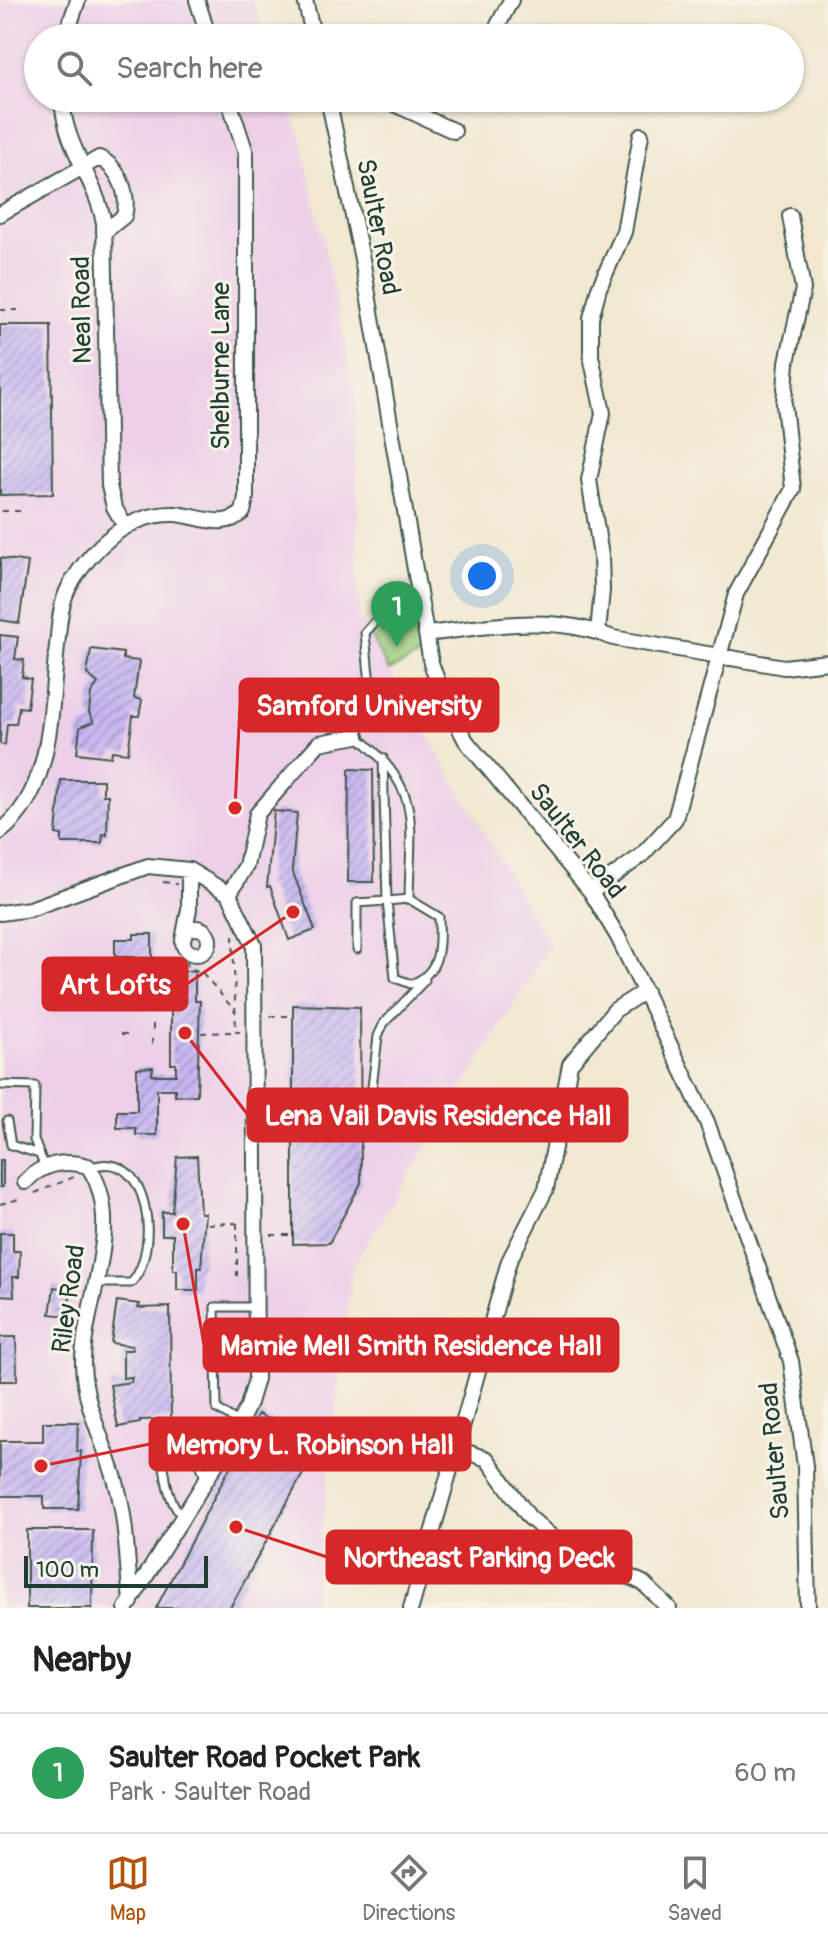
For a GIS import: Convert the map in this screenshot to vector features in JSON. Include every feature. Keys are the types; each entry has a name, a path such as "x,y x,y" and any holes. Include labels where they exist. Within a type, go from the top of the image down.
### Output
{"street":[{"path":"70,24 78,0"},
{"path":"197,0 205,24"},
{"path":"305,0 311,24"},
{"path":"499,24 511,0"},
{"name":"Neal Road","path":"64,112 66,128 80,166 100,202 104,232 109,486 114,507 125,526"},
{"name":"Shelburne Lane","path":"125,526 149,517 175,514 221,523 236,518 245,505 246,153 233,112"},
{"name":"Saulter Road","path":"331,112 362,259 431,663 444,699 466,741 591,892 645,991 727,1171 791,1361 805,1466 808,1608"},
{"path":"412,112 454,131"},
{"path":"598,632 601,556 589,480 603,413 591,356 591,318 599,288 624,232 641,135"},
{"path":"0,214 45,192 80,166 99,158 106,161 124,190 124,216 104,232"},
{"path":"591,892 641,856 675,819 683,799 717,656 736,594 793,489 784,404 787,362 803,289 790,216"},
{"path":"0,832 21,812 37,782 47,738 60,617 67,590 90,557 125,526"},
{"path":"428,634 503,624 555,624 613,638 784,667 828,662"},
{"path":"229,894 246,866 257,814 319,743 357,736"},
{"path":"0,913 30,909 148,866 189,870 229,894 254,945 256,1379 245,1426 206,1481 128,1605"},
{"path":"189,870 189,909 184,935 186,950 197,954 205,950 209,942 189,909"},
{"path":"184,935 191,929 203,930"},
{"path":"411,1608 509,1261 546,1189 570,1064 615,1010 645,991"},
{"path":"30,1188 33,1173 42,1161 69,1160 88,1167"},
{"name":"Riley Road","path":"88,1167 97,1180 103,1224 84,1348 84,1381 91,1413 118,1487 128,1605"},
{"path":"458,1449 487,1459 529,1517 561,1545 643,1583 669,1608"}],"lane":[{"path":"409,899 407,793 397,774 383,758 357,736 371,695 365,633 380,616 419,605"},
{"path":"383,758 387,901 395,978 411,984 426,978"},
{"path":"357,949 357,903 409,899 439,917 440,944 434,967 384,1023 378,1036 370,1105"},
{"path":"0,1085 35,1086 34,1140 42,1161"},
{"path":"7,1121 11,1145 42,1161"},
{"path":"88,1167 111,1164 128,1169 138,1182 146,1221 146,1256 141,1272 131,1283 96,1283"},
{"path":"245,1426 217,1409 215,1307 256,1307"},
{"path":"183,1518 174,1509 162,1456 164,1441 174,1433 187,1434 194,1443 206,1481"}],"path":[{"path":"0,310 22,310"},
{"path":"2,511 26,511"},
{"path":"156,881 189,886"},
{"path":"230,924 235,954 236,1032"},
{"path":"187,961 188,969 201,971 235,1012"},
{"path":"265,1016 291,1016"},
{"path":"153,1021 153,1030"},
{"path":"201,1033 248,1032"},
{"path":"121,1034 133,1034"},
{"path":"152,1038 152,1045"},
{"path":"30,1188 73,1178 88,1167"},
{"path":"0,1204 20,1199"},
{"path":"237,1223 237,1276"},
{"path":"208,1224 249,1223"},
{"path":"265,1235 291,1235"}],"shaded area":[{"path":"0,0 253,0 261,24 24,24 24,112 292,112 302,141 356,396 359,618 550,945 352,1268 314,1602 309,1608 0,1608"}],"green space":[{"path":"411,609 421,655 389,671 370,635 384,618"}],"building":[{"path":"0,325 51,325 53,494 0,495"},
{"path":"0,558 28,562 19,623 0,620"},
{"path":"0,635 18,637 15,659 24,660 22,677 31,679 27,708 19,707 16,724 7,724 5,745 0,744"},
{"path":"91,649 123,653 123,659 139,661 134,698 142,700 139,716 133,716 128,753 112,751 111,757 77,753 80,727 94,722 89,713 91,694 98,683 87,674"},
{"path":"349,769 373,770 374,882 348,882"},
{"path":"61,780 103,780 103,795 108,795 107,835 103,834 102,843 62,843 62,835 56,834"},
{"path":"274,811 297,813 292,870 315,930 289,940 270,886 267,887"},
{"path":"134,934 152,934 152,978 175,978 175,971 195,971 195,1001 200,1001 197,1095 175,1096 175,1089 157,1089 157,1135 136,1135 136,1128 117,1128 117,1111 137,1111 137,1068 153,1067 152,1075 176,1075 176,1064 171,1064 171,1003 175,1003 175,993 155,993 155,1003 134,1003 134,957 115,957 115,939 134,939"},
{"path":"293,1005 360,1007 361,1183 329,1243 293,1244"},
{"path":"197,1156 200,1213 205,1213 198,1290 177,1290 177,1270 173,1270 173,1235 162,1235 162,1212 172,1212 177,1157"},
{"path":"0,1160 3,1160 3,1187 0,1187"},
{"path":"0,1233 13,1233 13,1251 20,1251 19,1277 13,1277 14,1296 0,1295"},
{"path":"54,1287 71,1290 67,1316 50,1314"},
{"path":"117,1301 140,1304 138,1308 170,1307 171,1419 140,1420 140,1423 118,1427 110,1385 131,1382 132,1377 123,1378 123,1350 132,1350 132,1346 111,1343"},
{"path":"0,1337 16,1337 17,1381 0,1381"},
{"path":"258,1414 318,1446 230,1608 156,1608"},
{"path":"43,1422 78,1422 77,1451 81,1451 78,1509 44,1509 44,1496 0,1496 0,1441 43,1441"},
{"path":"27,1530 93,1530 92,1608 27,1608"}],"place":[{"name":"Saulter Road Pocket Park","path":"397,647"},
{"name":"Samford University","path":"235,808"},
{"name":"Art Lofts","path":"293,912"},
{"name":"Lena Vail Davis Residence Hall","path":"185,1033"},
{"name":"Mamie Mell Smith Residence Hall","path":"183,1224"},
{"name":"Memory L. Robinson Hall","path":"41,1466"},
{"name":"Northeast Parking Deck","path":"236,1527"}]}
